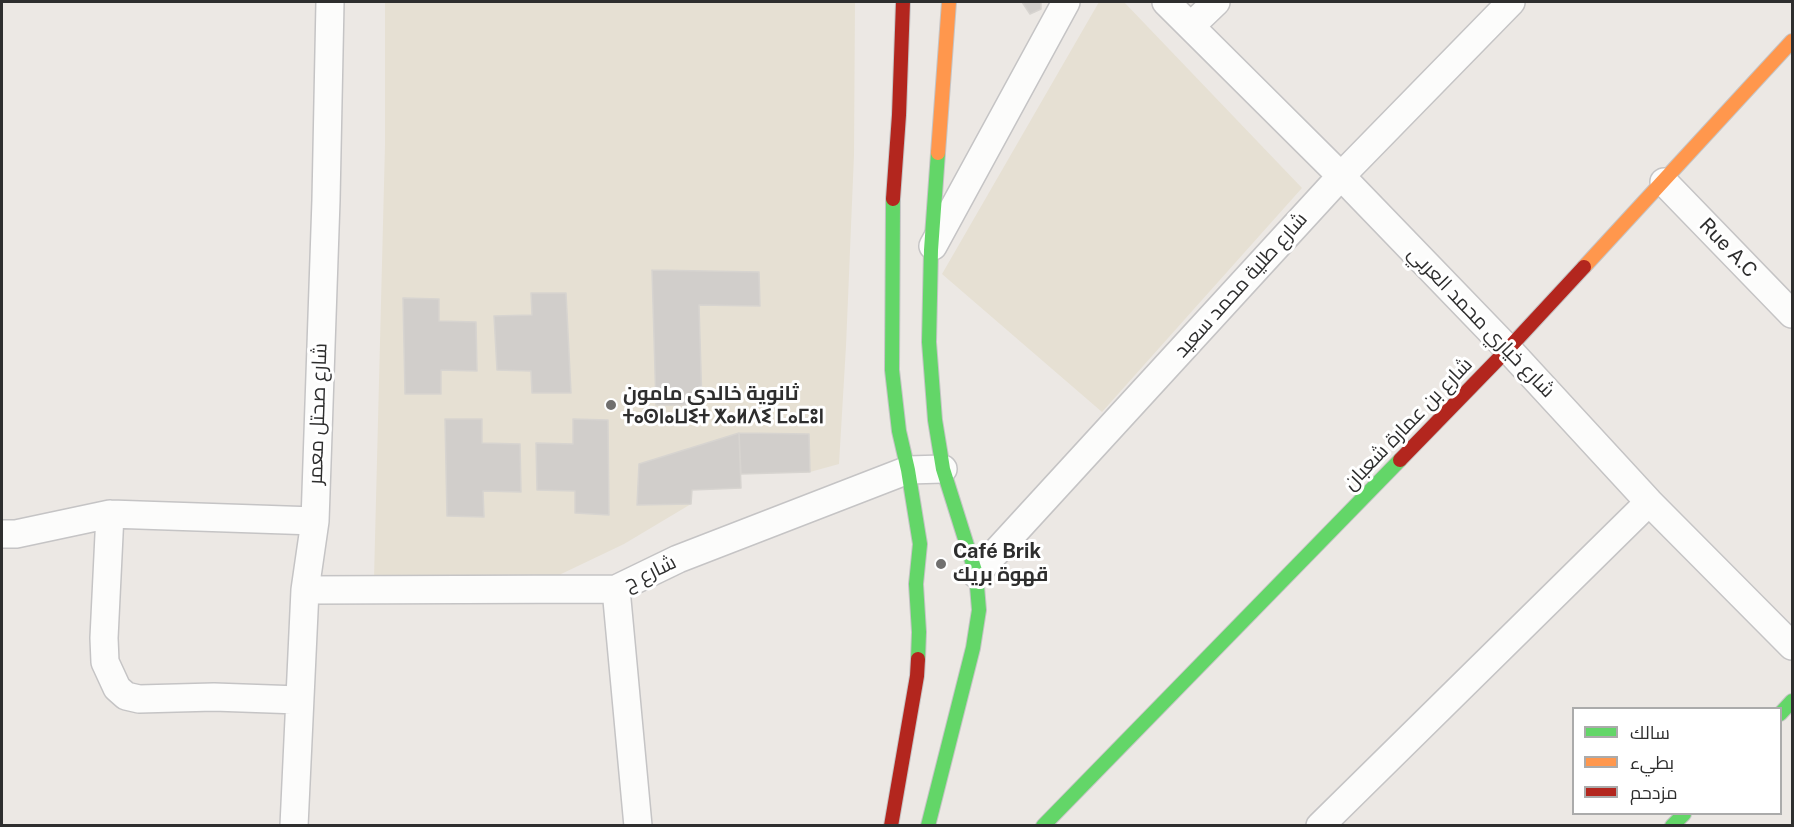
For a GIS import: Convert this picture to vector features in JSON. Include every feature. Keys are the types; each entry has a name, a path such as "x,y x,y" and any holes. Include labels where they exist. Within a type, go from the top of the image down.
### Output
{"main road":[{"path":"891,825 918,676 919,632 916,584 920,544 899,431 892,370 892,217 903,2"},
{"path":"928,825 973,648 979,610 976,574 943,469 935,420 929,342 931,250 949,2"},
{"name":"شارع بن عمارة شعبان","path":"1043,825 1508,349 1665,182 1792,41"}],"street":[{"name":"شارع صحتل معمر","path":"294,825 298,700 305,590 315,521 330,2"},
{"path":"931,250 1066,2"},
{"name":"شارع خياري محمد العربي","path":"1166,2 1192,25 1341,176 1508,349 1649,502 1792,646"},
{"path":"1192,25 1215,2"},
{"name":"شارع طلية محمد سعيد","path":"976,574 1341,176 1511,2"},
{"name":"Rue A.C","path":"1665,182 1792,314"},
{"name":"شارع ح","path":"305,590 616,590 678,559 908,470 943,469"},
{"path":"1320,825 1649,502"},
{"path":"2,534 16,534 111,514 315,521"},
{"path":"111,514 104,638 105,662 117,688 126,696 139,699 214,697 298,700"},
{"path":"616,590 638,825"}],"shaded area":[{"name":"ثانوية خالدي مامون ⵜⴰⵙⵏⴰⵡⵉⵜ ⵅⴰⵍⴷⵉ ⵎⴰⵎⵓⵏ","path":"385,2 855,2 854,155 839,464 810,472 741,474 741,488 692,490 691,504 624,544 557,576 374,578 385,145"},
{"path":"1099,2 1124,2 1302,188 1102,412 942,274"}],"building":[{"path":"1022,2 1041,2 1041,9 1030,14"},
{"path":"652,270 759,272 760,306 699,305 702,405 656,405"},
{"path":"531,293 566,293 571,393 532,393 531,371 497,370 494,316 532,315"},
{"path":"403,298 439,299 439,321 476,322 477,371 441,370 441,394 405,394"},
{"path":"445,419 482,419 482,443 520,444 521,492 483,491 484,517 447,516"},
{"path":"573,419 608,420 609,515 575,513 575,491 537,490 536,443 573,444"},
{"path":"739,433 809,434 810,472 741,474"},
{"path":"739,433 741,488 692,490 691,504 637,505 639,464"}],"traffic: fast":[{"path":"928,826 973,648 979,610 976,574 943,469 935,420 929,342 931,250 938,153"},
{"path":"893,199 892,370 899,431 920,544 916,584 918,659"},
{"path":"1043,826 1400,460"},
{"path":"1782,712 1792,701"},
{"path":"1672,826 1683,815"}],"traffic: slow":[{"path":"938,153 949,2"},
{"path":"1584,267 1792,41"}],"traffic: jam":[{"path":"893,199 903,2"},
{"path":"1400,460 1584,267"},
{"path":"891,826 918,659"}],"place":[{"name":"ثانوية خالدي مامون ⵜⴰⵙⵏⴰⵡⵉⵜ ⵅⴰⵍⴷⵉ ⵎⴰⵎⵓⵏ","path":"611,405"},
{"name":"Café Brik قهوة بريك","path":"941,564"}]}
